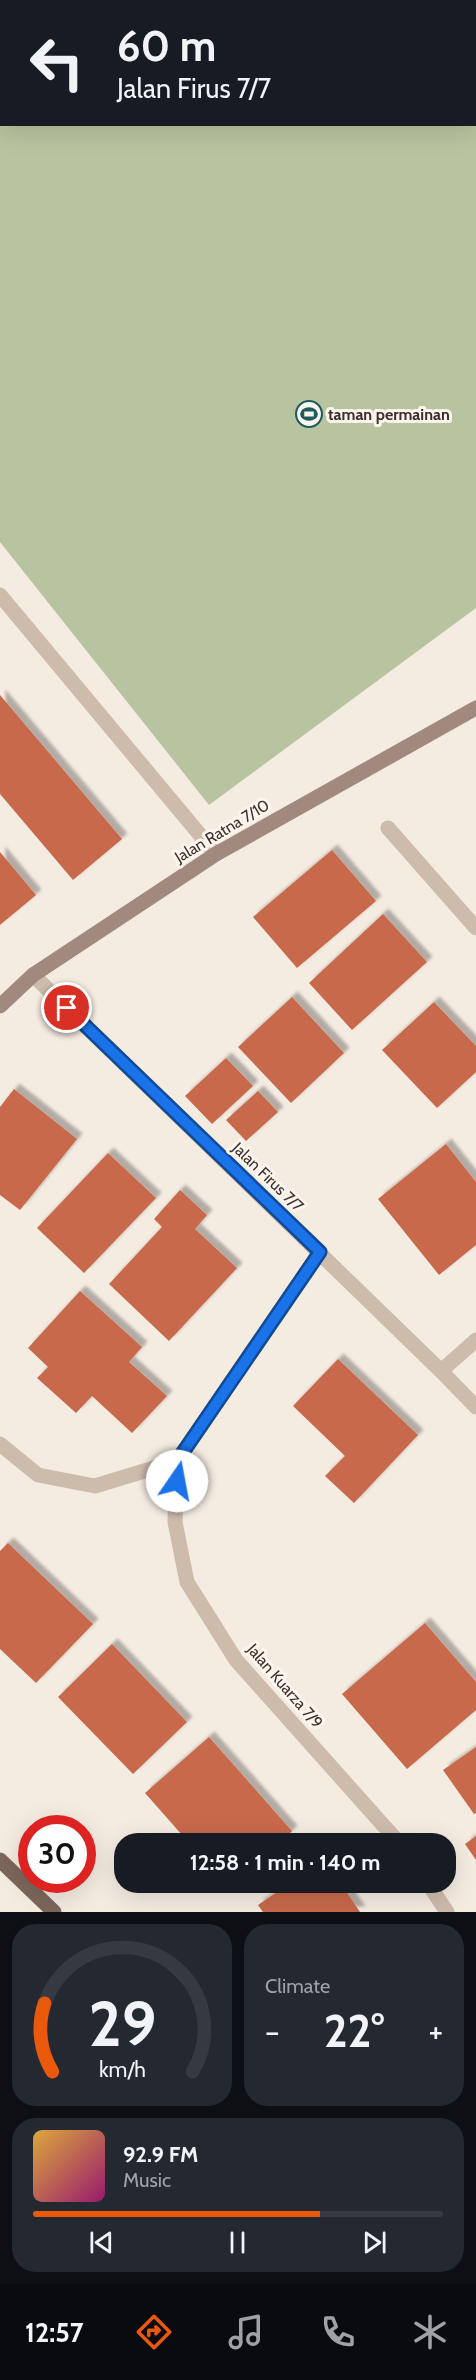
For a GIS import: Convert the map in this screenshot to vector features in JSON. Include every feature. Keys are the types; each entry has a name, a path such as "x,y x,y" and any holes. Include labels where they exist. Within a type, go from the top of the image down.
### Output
{"main road":[{"path":"0,1860 54,1912"}],"street":[{"path":"0,596 216,854"},
{"name":"Jalan Ratna 7/10","path":"0,1006 33,975 216,854 476,708"},
{"path":"388,828 476,928"},
{"name":"Jalan Firus 7/7","path":"33,975 320,1252 476,1407"},
{"path":"0,1444 38,1475 95,1486 177,1461 320,1252"},
{"path":"441,1371 476,1340"},
{"name":"Jalan Kuarza 7/9","path":"177,1461 175,1521 188,1582 236,1660 390,1833"},
{"path":"434,1893 447,1912"}],"green space":[{"path":"0,126 476,126 476,608 209,805 0,542"}],"building":[{"path":"0,695 122,839 73,880 0,794"},
{"path":"332,850 376,901 297,968 253,917"},
{"path":"0,852 36,895 0,925"},
{"path":"383,914 427,962 352,1030 309,983"},
{"path":"292,997 344,1053 291,1103 238,1047"},
{"path":"434,1002 476,1046 476,1072 437,1108 382,1050"},
{"path":"226,1058 253,1086 212,1124 185,1096"},
{"path":"14,1089 77,1139 20,1210 0,1195 0,1107"},
{"path":"258,1091 278,1112 246,1141 226,1120"},
{"path":"446,1144 476,1182 476,1245 439,1275 378,1199"},
{"path":"108,1153 156,1198 84,1273 37,1228"},
{"path":"180,1190 207,1215 195,1229 237,1268 169,1341 109,1284 162,1227 154,1219"},
{"path":"80,1291 142,1347 129,1362 167,1396 132,1433 92,1396 76,1413 37,1378 48,1367 28,1348"},
{"path":"338,1359 418,1435 354,1503 325,1476 345,1456 293,1406"},
{"path":"8,1543 93,1624 36,1683 0,1649 0,1551"},
{"path":"425,1623 476,1682 476,1710 407,1769 342,1694"},
{"path":"112,1644 187,1722 133,1774 58,1697"},
{"path":"209,1737 292,1831 290,1833 180,1833 145,1793"},
{"path":"476,1747 476,1813 474,1814 443,1770"},
{"path":"476,1836 476,1860 465,1844"},
{"path":"276,1893 347,1893 360,1912 263,1912 258,1905"}],"place":[{"name":"taman permainan","path":"309,414"}],"route":[{"path":"67,1008 320,1252 177,1461 177,1481"}]}
